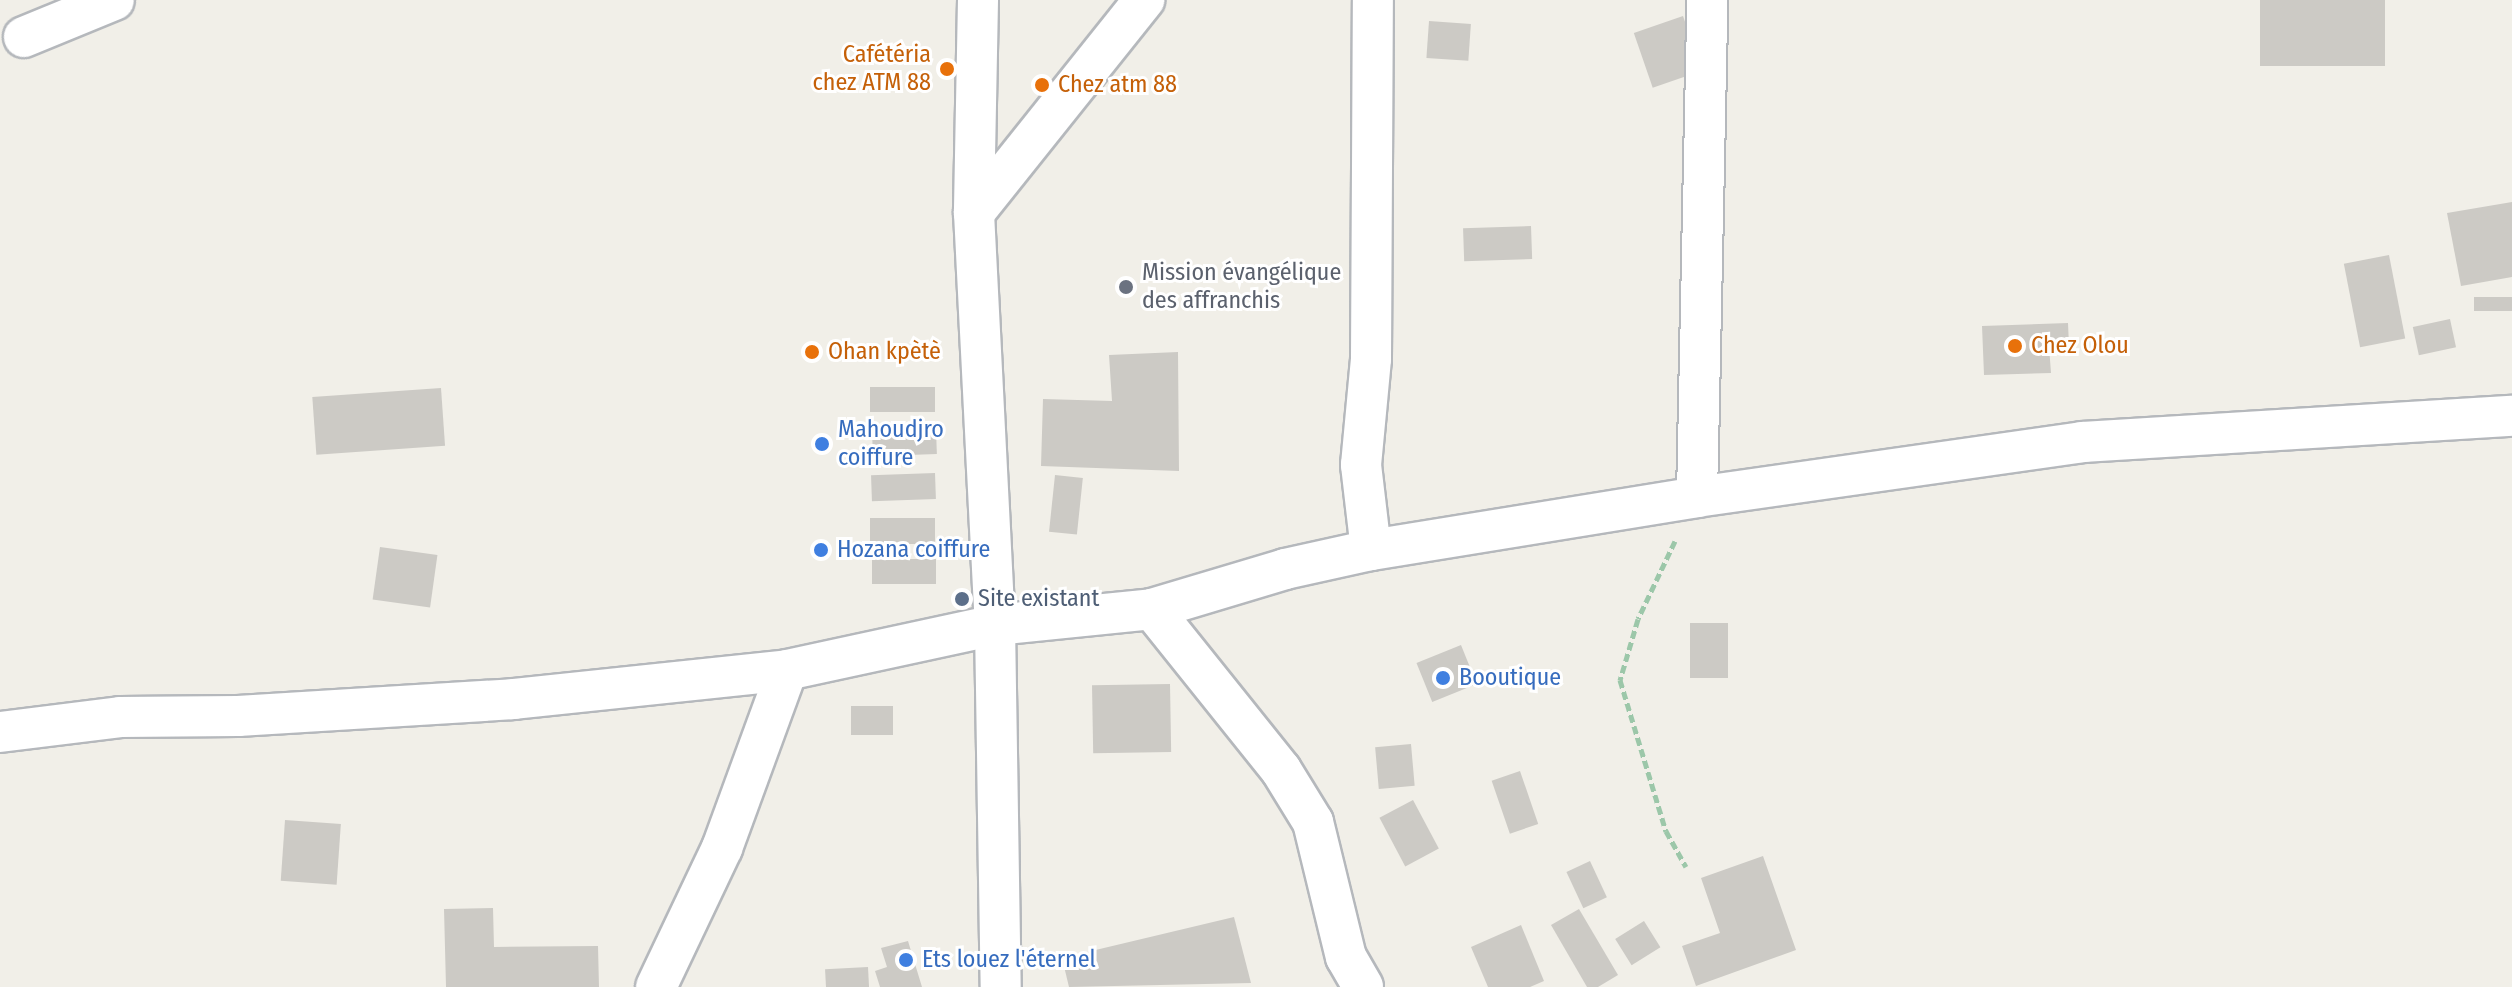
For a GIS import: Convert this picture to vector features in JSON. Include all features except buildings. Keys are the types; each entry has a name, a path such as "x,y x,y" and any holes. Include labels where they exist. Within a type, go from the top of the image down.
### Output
{"street":[{"path":"24,37 114,0"},
{"path":"978,0 974,213 995,625 1001,987"},
{"path":"974,213 1144,0"},
{"path":"1371,550 1361,465 1371,359 1373,0"},
{"path":"1697,497 1707,0"},
{"path":"0,732 120,717 238,716 513,699 787,670 995,625 1152,609 1285,569 1371,550 1697,497 2082,442 2512,416"},
{"path":"1152,609 1281,770 1313,822 1346,957 1363,987"},
{"path":"656,987 722,848 787,670"}],"path":[{"path":"1686,867 1666,831 1620,680 1638,619 1697,497"}],"place":[{"name":"Cafétéria chez ATM 88","path":"947,69"},
{"name":"Chez atm 88","path":"1042,85"},
{"name":"Mission évangélique des affranchis","path":"1126,287"},
{"name":"Chez Olou","path":"2015,346"},
{"name":"Ohan kpètè","path":"812,352"},
{"name":"Mahoudjro coiffure","path":"822,444"},
{"name":"Hozana coiffure","path":"821,550"},
{"name":"Site existant","path":"962,599"},
{"name":"Booutique","path":"1443,678"},
{"name":"Ets louez l'éternel","path":"906,960"}]}
